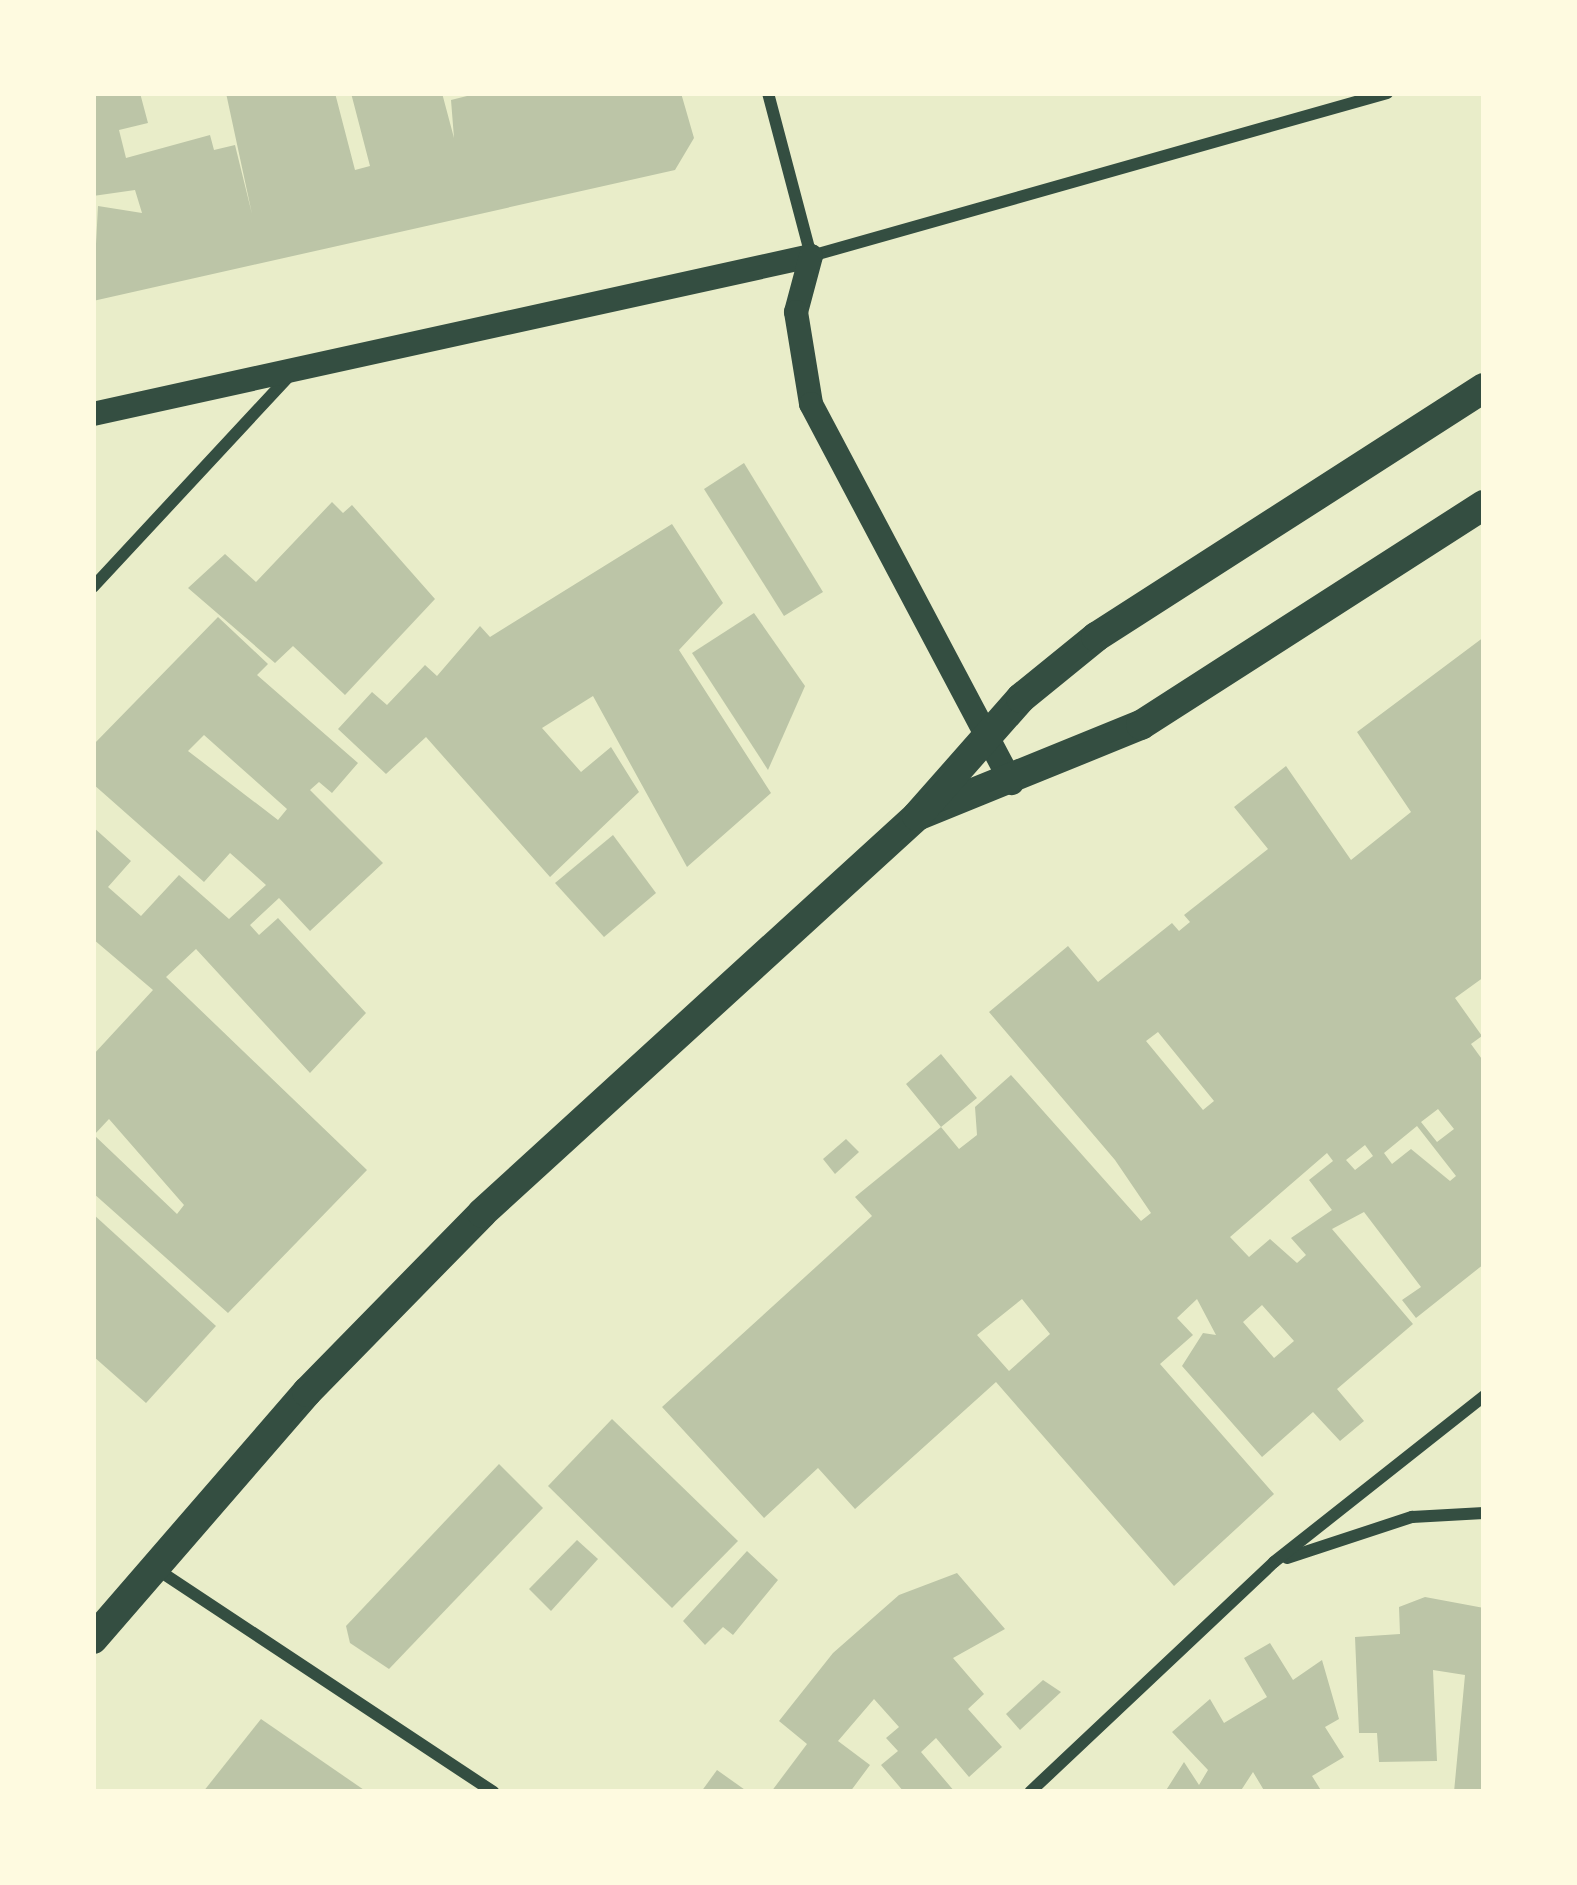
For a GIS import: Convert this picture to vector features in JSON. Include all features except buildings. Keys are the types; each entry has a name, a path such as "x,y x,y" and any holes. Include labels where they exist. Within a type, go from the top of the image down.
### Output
{"main road":[{"path":"93,414 811,256 796,312 811,404 1012,783"},
{"path":"93,1640 152,1565 482,1213 917,816 987,737 1096,638 1484,388"},
{"path":"917,816 1012,783 1141,725 1484,505"}],"street":[{"path":"768,93 811,256 1387,93"},
{"path":"93,587 293,372"},
{"path":"1030,1792 1274,1562 1484,1396"},
{"path":"1274,1562 1412,1517 1484,1513"},
{"path":"152,1565 494,1792"}]}
